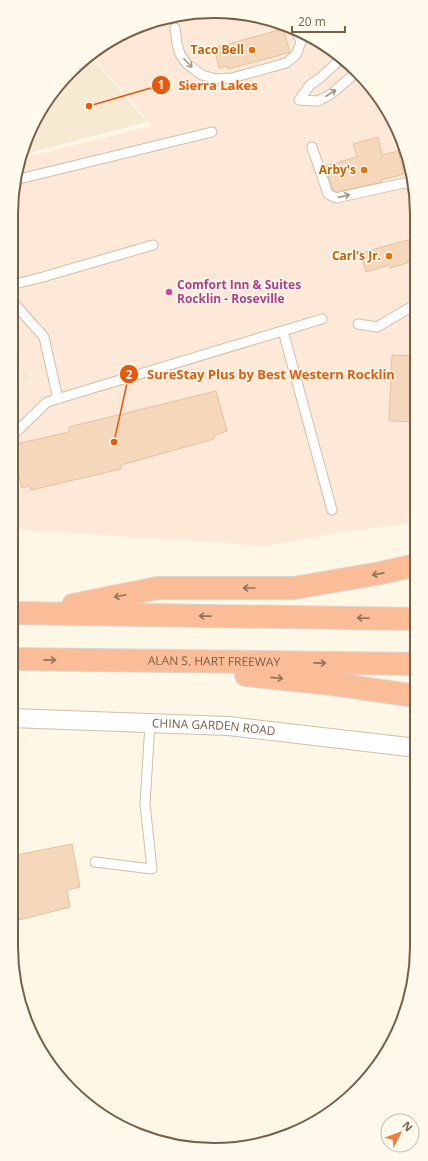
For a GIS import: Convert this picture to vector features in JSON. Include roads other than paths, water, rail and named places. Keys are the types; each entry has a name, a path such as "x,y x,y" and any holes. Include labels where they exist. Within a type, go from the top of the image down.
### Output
{"highway":[{"path":"33,614 158,588 294,588 381,573 410,566"},
{"path":"18,613 410,619"},
{"name":"ALAN S. HART FREEWAY","path":"18,659 410,664"},
{"path":"113,661 332,684 410,695"}],"street":[{"name":"CHINA GARDEN ROAD","path":"18,718 228,726 410,747"}],"lane":[{"path":"175,28 180,54 187,64 202,75 216,79 232,78 286,63 296,55 301,42 299,37"},
{"path":"337,62 310,85 299,100 318,101 331,94 353,75"},
{"path":"22,179 212,132"},
{"path":"312,147 328,194 336,198 404,183 407,184"},
{"path":"18,282 153,245"},
{"path":"358,324 376,327 410,307"},
{"path":"18,308 44,337 58,398"},
{"path":"18,431 47,402 322,320"},
{"path":"283,331 332,510"},
{"path":"95,862 152,868 145,804 150,723"}],"place":[{"name":"Taco Bell","path":"252,50"},
{"name":"Sierra Lakes","path":"89,106"},
{"name":"Arby's","path":"364,170"},
{"name":"Carl's Jr.","path":"389,256"},
{"name":"Comfort Inn & Suites Rocklin - Roseville","path":"169,292"},
{"name":"SureStay Plus by Best Western Rocklin","path":"114,442"}]}
